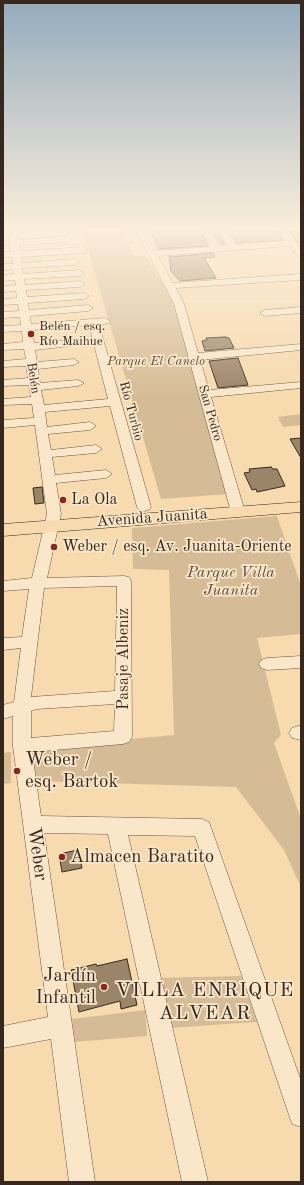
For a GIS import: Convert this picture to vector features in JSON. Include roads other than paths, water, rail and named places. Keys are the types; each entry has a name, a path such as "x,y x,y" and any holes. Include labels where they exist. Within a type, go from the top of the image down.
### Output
{"main road":[{"name":"Avenida Juanita","path":"3,518 53,520 237,506 301,496"},
{"name":"Avenida Juanita","path":"3,530 53,520 144,508 237,506 301,507"}],"street":[{"name":"Belén","path":"19,284 49,480 53,520"},
{"path":"3,289 75,284"},
{"path":"170,286 192,284"},
{"name":"San Pedro","path":"170,286 179,304 237,506"},
{"path":"3,302 84,296"},
{"path":"3,315 88,308"},
{"path":"265,313 301,310"},
{"path":"3,329 105,321"},
{"name":"Río Turbio","path":"93,322 144,508"},
{"path":"3,347 70,343"},
{"path":"194,357 301,347"},
{"path":"3,364 74,362"},
{"path":"3,383 78,383"},
{"path":"205,394 301,385"},
{"path":"3,402 39,415 90,426"},
{"path":"3,424 39,415 114,402"},
{"path":"45,454 96,449"},
{"path":"49,480 106,474"},
{"name":"Weber","path":"53,520 37,583 22,705 22,746 82,1182"},
{"name":"Pasaje Albeniz","path":"22,746 123,737 124,581 37,583"},
{"path":"3,586 37,583"},
{"path":"3,644 29,642"},
{"path":"267,664 301,662"},
{"path":"3,712 10,711 22,705 37,702 123,697"},
{"path":"33,824 202,828 301,1115"},
{"path":"116,826 195,1182"},
{"path":"3,1037 61,1026"}],"place":[{"name":"Belén / esq. Río Maihue","path":"31,334"},
{"name":"La Ola","path":"63,500"},
{"name":"Weber / esq. Av. Juanita-Oriente","path":"54,547"},
{"name":"Weber / esq. Bartok","path":"17,771"},
{"name":"Almacen Baratito","path":"62,857"},
{"name":"Jardín Infantil","path":"104,987"}],"district":[{"name":"VILLA ENRIQUE ALVEAR","path":"205,1002"}],"park label":[{"name":"Parque El Canelo","path":"156,362"},
{"name":"Parque Villa Juanita","path":"231,582"}]}
